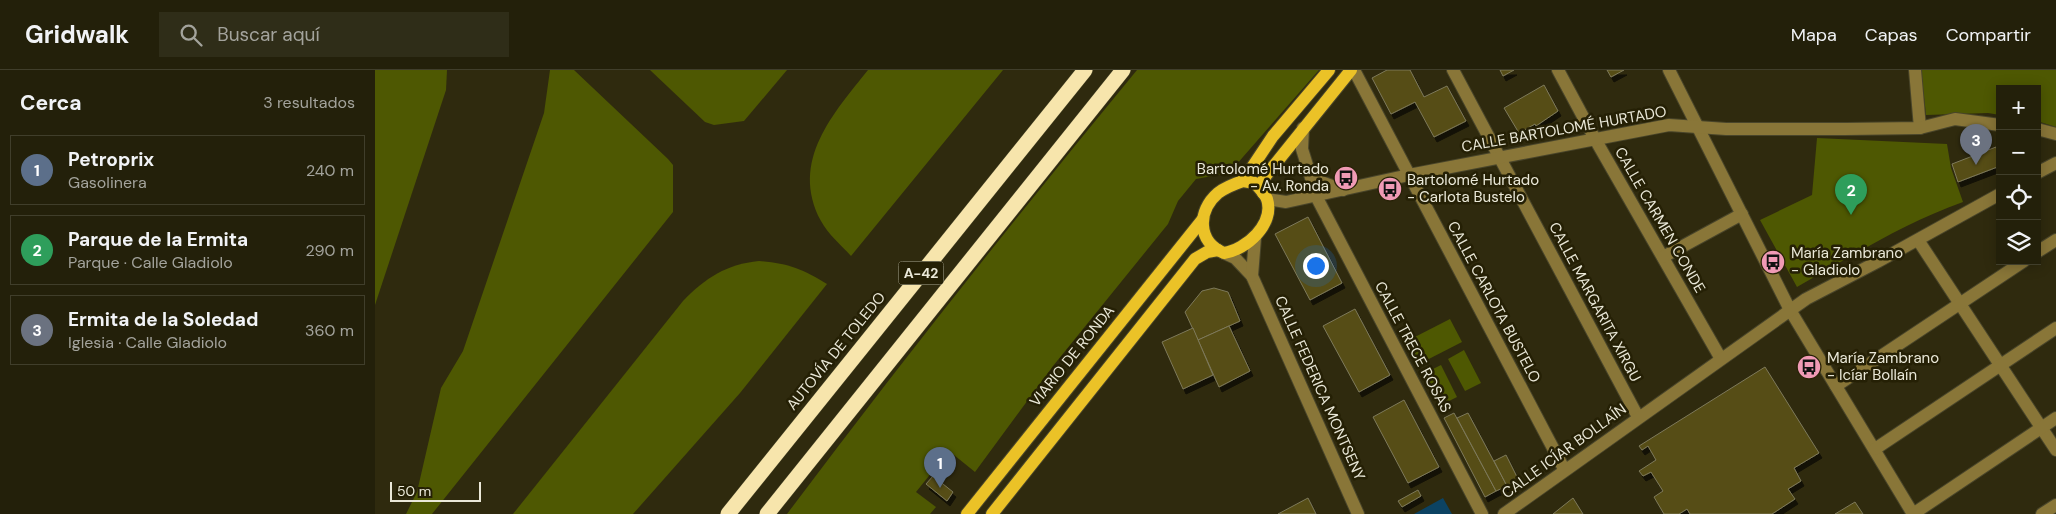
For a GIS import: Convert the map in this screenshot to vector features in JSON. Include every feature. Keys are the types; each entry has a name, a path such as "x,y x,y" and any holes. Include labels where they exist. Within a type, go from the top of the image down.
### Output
{"highway":[{"name":"AUTOVÍA DE TOLEDO","path":"728,514 1085,70"},
{"name":"A-42","path":"767,514 1123,70"}],"main road":[{"path":"1243,181 1273,136 1329,70"},
{"path":"992,514 1195,259 1207,252 1221,252 1243,247 1255,238 1268,210 1263,178 1352,70"},
{"path":"1221,252 1209,244 1202,230 1203,218 1217,195 1229,186 1243,181 1255,183 1265,196"},
{"name":"VIARIO DE RONDA","path":"967,514 1203,218"}],"street":[{"name":"CALLE CARLOTA BUSTELO","path":"1352,70 1564,469"},
{"name":"CALLE MARGARITA XIRGU","path":"1453,70 1498,158 1638,417"},
{"name":"CALLE CARMEN CONDE","path":"1559,70 1595,139 1721,359"},
{"path":"1669,70 1790,310 1913,514 2056,418"},
{"path":"1915,70 1920,128"},
{"name":"CALLE BARTOLOMÉ HURTADO","path":"1265,196 1286,202 1409,175 1669,125 1726,129 1920,128 1955,119 1996,124"},
{"path":"1303,128 1302,149 1311,178 1343,190"},
{"path":"2041,130 2056,134"},
{"path":"2041,171 2056,163"},
{"name":"CALLE TRECE ROSAS","path":"1316,196 1482,514"},
{"name":"CALLE ICÍAR BOLLAÍN","path":"1504,514 1564,469 1790,310 1821,290 1918,240 1996,196"},
{"name":"CALLE BARTOLOMÉ HURTADO","path":"1265,219 1286,202"},
{"path":"1663,257 1742,214"},
{"name":"CALLE FEDERICA MONTSENY","path":"1252,276 1255,238"},
{"path":"1918,240 2056,450"},
{"path":"2041,249 2056,240"},
{"name":"CALLE FEDERICA MONTSENY","path":"1221,252 1235,258 1252,276 1358,514"},
{"path":"1836,386 2018,265"},
{"path":"1875,449 2056,328"},
{"path":"2042,514 2056,505"}],"green space":[{"path":"375,70 447,70 446,90 375,305"},
{"path":"550,70 574,70 668,159 673,165 673,212 432,514 406,514 417,492 441,388 463,351 544,113"},
{"path":"650,70 787,70 744,121 714,125 705,122"},
{"path":"868,70 1003,70 851,256 831,235 821,221 812,199 810,178 813,158 820,139 842,103"},
{"path":"1137,70 1319,70 1229,173 1196,179 1178,201 1168,224 1053,366 975,472 949,451 916,492 936,507 930,514 787,514 959,290"},
{"path":"1921,70 2056,70 2056,127 2041,122 2041,85 1996,85 1996,114 1926,115"},
{"path":"1817,138 1947,144 1951,168 1963,202 1899,230 1797,287 1760,220 1812,195"},
{"path":"759,261 778,263 794,268 810,274 827,284 740,393 633,514 513,514 683,301 700,285 717,273 737,265"},
{"path":"1450,319 1462,342 1419,364 1407,341"},
{"path":"1464,350 1481,383 1465,391 1448,359"},
{"path":"1441,365 1457,397 1441,405 1425,373"}],"water":[{"path":"1443,498 1452,514 1414,514"}],"building":[{"path":"1387,70 1410,70 1424,97 1447,86 1466,121 1434,137 1415,102 1391,114 1372,78"},
{"path":"1500,70 1514,70 1503,76"},
{"path":"1607,70 1624,70 1611,77"},
{"path":"1544,85 1558,111 1536,126 1535,124 1519,133 1504,108"},
{"path":"1996,147 1996,168 1958,182 1952,164"},
{"path":"1308,217 1342,283 1310,300 1275,234"},
{"path":"1214,288 1228,292 1240,321 1198,340 1185,312 1202,291"},
{"path":"1355,309 1390,375 1359,392 1323,326"},
{"path":"1229,326 1250,371 1219,387 1198,340"},
{"path":"1193,328 1213,375 1183,389 1162,342"},
{"path":"1765,367 1819,453 1794,468 1801,481 1788,489 1795,499 1772,514 1690,514 1687,509 1679,514 1664,514 1654,497 1663,491 1651,472 1643,476 1639,471 1656,460 1648,446 1642,450 1639,446"},
{"path":"1404,400 1439,467 1408,483 1373,417"},
{"path":"1454,413 1496,491 1485,497 1444,418"},
{"path":"1468,413 1507,486 1496,491 1457,418"},
{"path":"1506,455 1518,479 1507,486 1494,461"},
{"path":"933,476 953,492 947,501 926,484"},
{"path":"1418,490 1421,496 1402,507 1398,501"},
{"path":"1308,498 1316,514 1278,514"},
{"path":"1573,498 1583,514 1553,514"},
{"path":"1855,502 1863,514 1835,514"}],"place":[{"name":"Ermita de la Soledad","path":"1976,165"},
{"name":"Bartolomé Hurtado - Av. Ronda","path":"1346,178"},
{"name":"Bartolomé Hurtado - Carlota Bustelo","path":"1390,189"},
{"name":"Parque de la Ermita","path":"1851,215"},
{"name":"María Zambrano - Gladiolo","path":"1773,262"},
{"name":"María Zambrano - Icíar Bollaín","path":"1809,367"},
{"name":"Petroprix","path":"940,488"}]}
